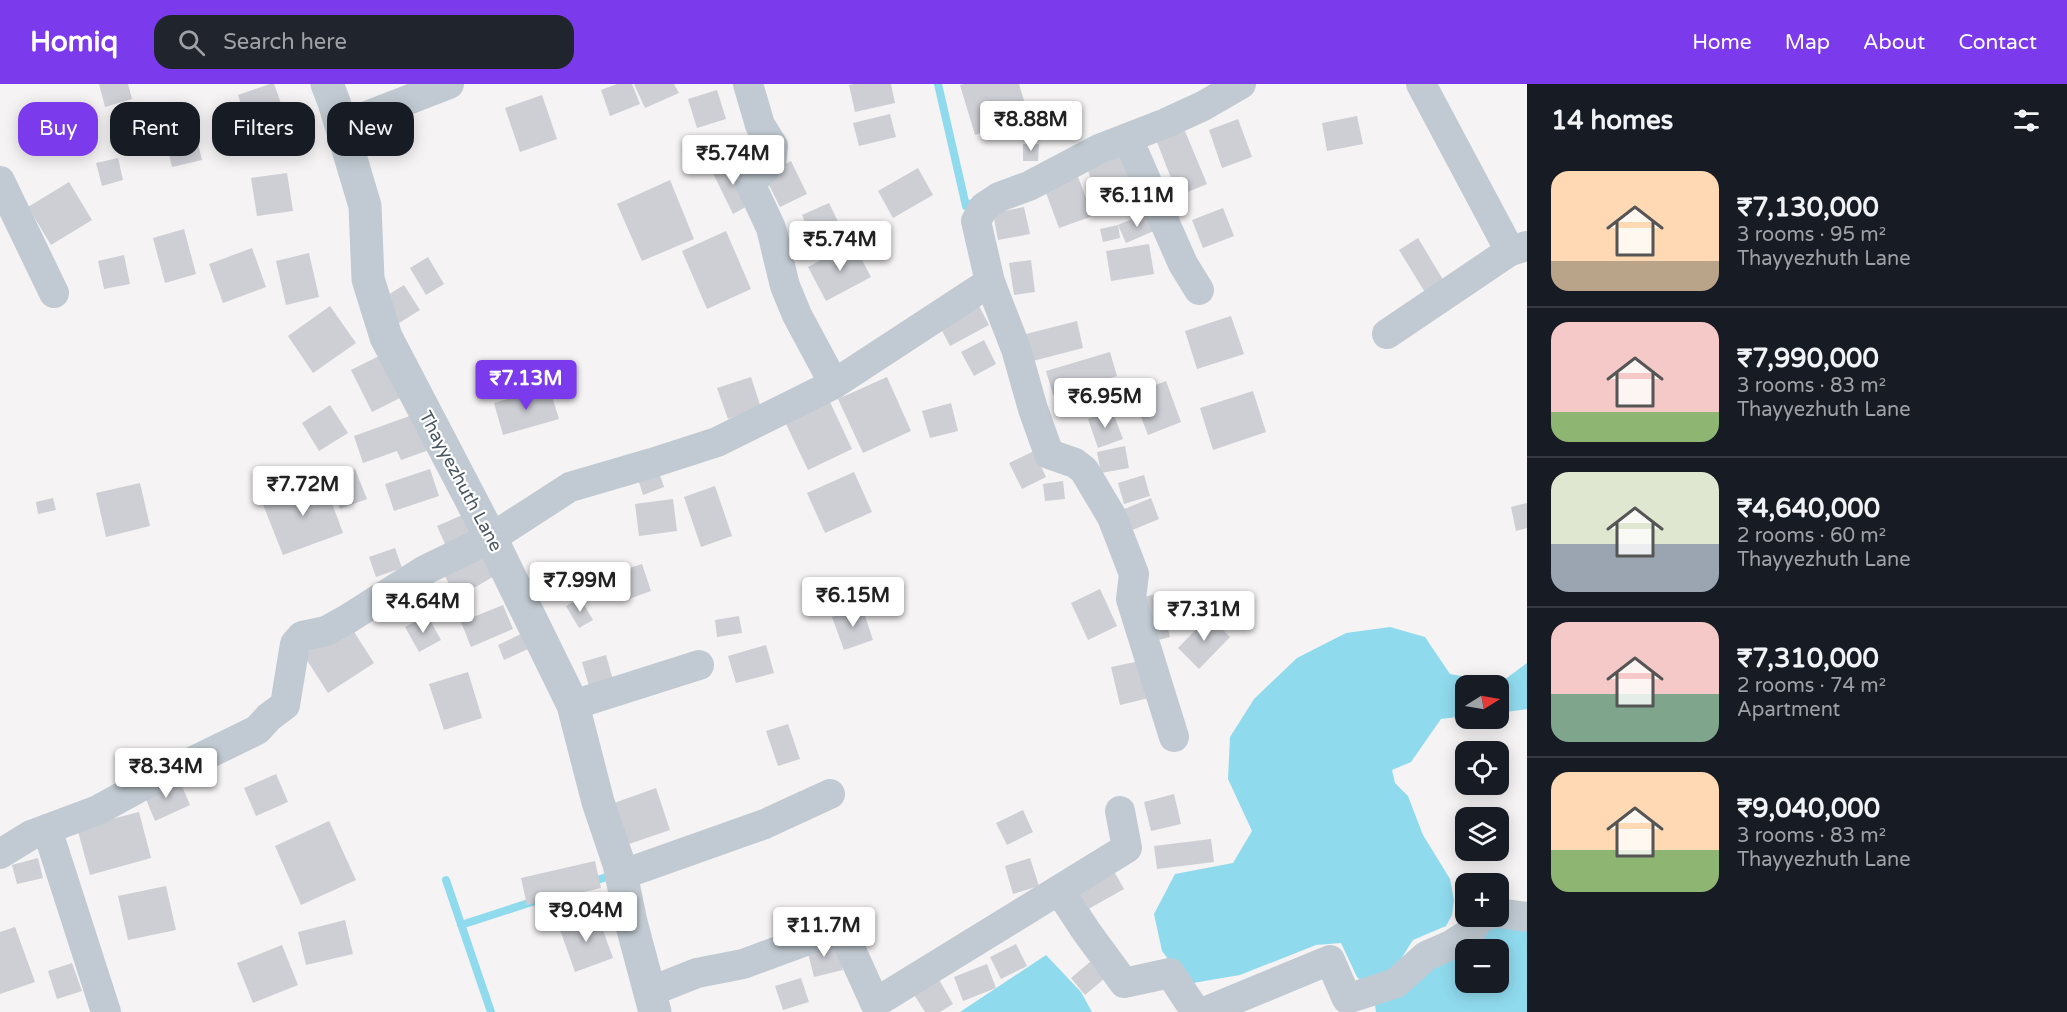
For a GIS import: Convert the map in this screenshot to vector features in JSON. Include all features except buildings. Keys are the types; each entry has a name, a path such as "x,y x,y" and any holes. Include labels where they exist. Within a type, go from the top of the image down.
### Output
{"street":[{"name":"Thayyezhuth Lane","path":"327,84 333,102"},
{"path":"403,102 449,84"},
{"path":"748,84 760,125 773,146 771,164 750,183 771,228 785,286 797,315 834,384"},
{"path":"1174,737 1131,599 1134,573 1112,518 1084,470 1075,463 1049,454 1016,349 990,282 976,221 984,207 999,197 1029,186 1099,149 1128,139 1197,95 1241,84"},
{"path":"1387,334 1518,248 1420,84"},
{"path":"1128,139 1183,264 1199,290"},
{"name":"Thayyezhuth Lane","path":"350,156 365,207 368,279 386,337 491,538 573,705 598,802 620,871 652,1002"},
{"path":"0,181 54,293"},
{"path":"0,854 31,835 98,810 257,730 285,705 295,644 302,636 326,631 424,570 491,538 570,487 652,464 717,442 834,384 990,282"},
{"path":"573,705 699,665"},
{"path":"620,871 765,824 830,794"},
{"path":"652,1002 697,973 743,964 841,928 875,1003 1127,848 1120,811"},
{"path":"47,829 106,1012"},
{"path":"1059,890 1124,983 1170,973 1196,1012"},
{"path":"1509,915 1527,917"},
{"path":"1204,1012 1322,964 1347,999 1396,983 1426,956 1451,945 1470,933 1473,927"}],"water":[{"path":"1390,627 1425,637 1450,674 1456,675 1455,717 1441,719 1411,762 1392,770 1395,783 1408,796 1423,835 1450,879 1454,900 1452,915 1446,926 1413,940 1392,973 1364,983 1357,977 1341,943 1316,945 1240,975 1187,984 1162,951 1154,914 1175,874 1233,863 1252,831 1228,779 1230,737 1254,699 1297,658 1346,633"},
{"path":"1527,663 1527,709 1509,712 1509,676"},
{"path":"1527,911 1527,1012 1376,1012 1375,1005 1424,952 1455,940 1455,993 1509,993 1509,939 1457,939 1487,927 1509,927 1509,918"},
{"path":"1046,955 1081,992 1092,1012 960,1012"}],"waterway":[{"path":"938,84 966,206 977,201"},
{"path":"589,883 615,874"},
{"path":"446,880 491,1012"},
{"path":"461,925 535,901"}]}
